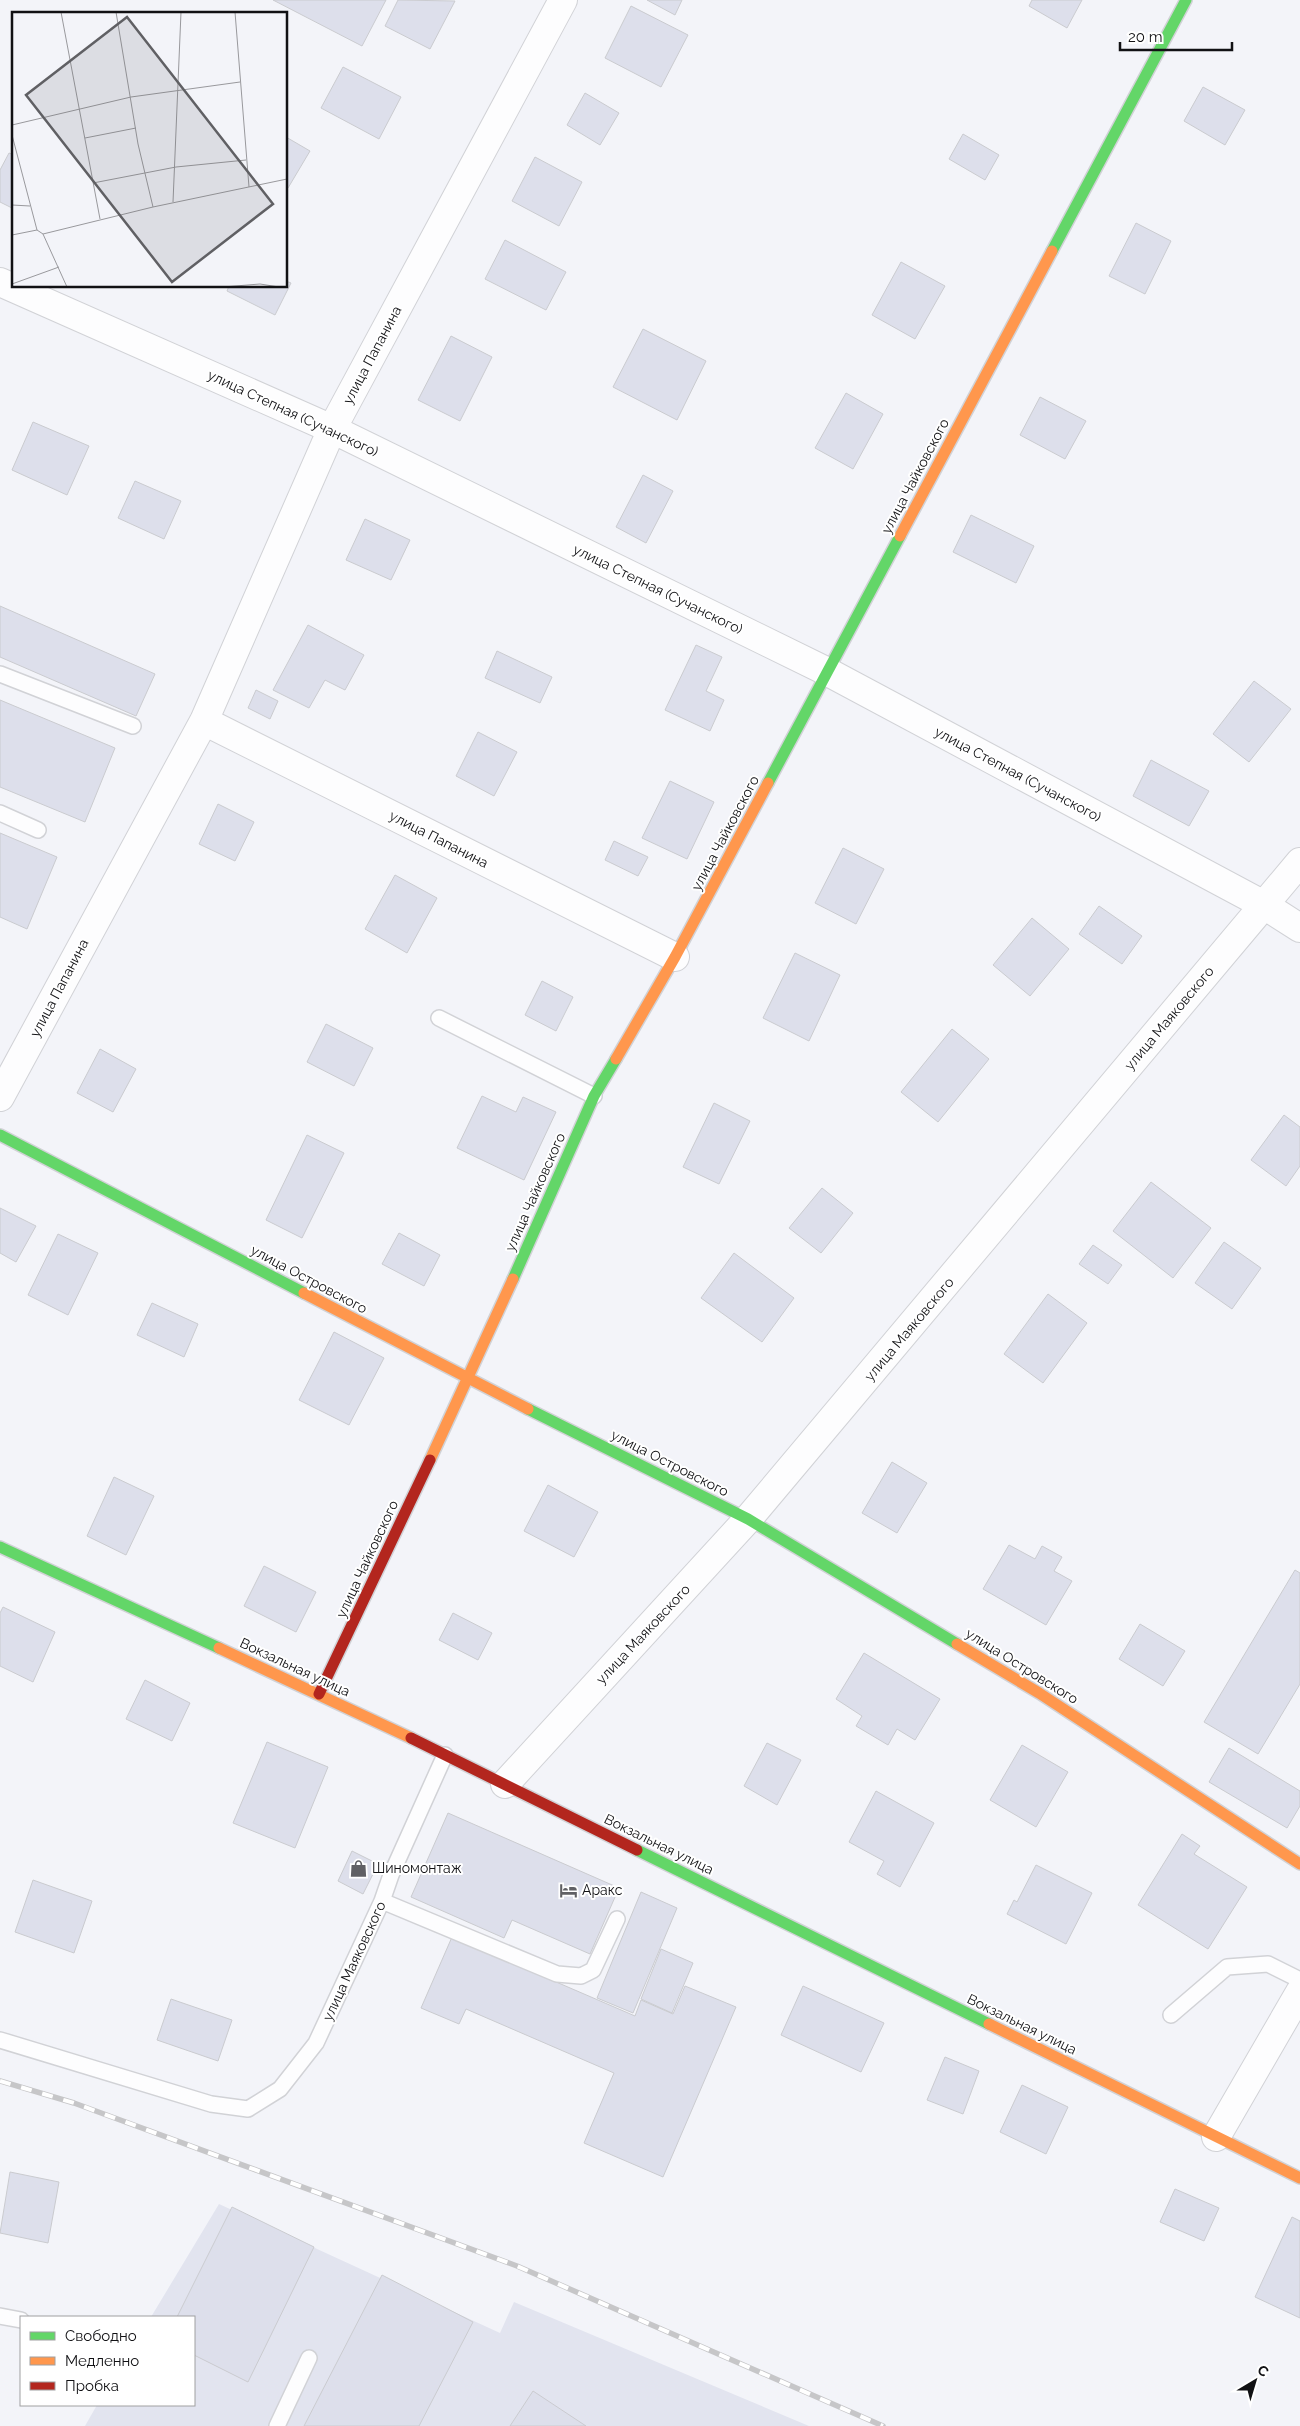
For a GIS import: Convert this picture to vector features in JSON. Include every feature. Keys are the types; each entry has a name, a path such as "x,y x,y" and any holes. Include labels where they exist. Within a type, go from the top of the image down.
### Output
{"street":[{"name":"улица Папанина","path":"0,1097 204,721 332,429 563,0"},
{"name":"улица Чайковского","path":"320,1694 469,1379 594,1096 675,957 1186,0"},
{"name":"улица Степная (Сучанского)","path":"0,282 12,287"},
{"name":"улица Степная (Сучанского)","path":"14,288 332,429 828,672 1264,905 1300,928"},
{"name":"улица Папанина","path":"204,721 675,957"},
{"name":"улица Маяковского","path":"505,1784 748,1519 1300,862"},
{"name":"улица Островского","path":"0,1135 469,1379 748,1519 1039,1693 1300,1864"},
{"name":"Вокзальная улица","path":"0,1547 320,1694 1300,2178"},
{"path":"1216,2137 1300,1992"}],"lane":[{"path":"0,674 133,726"},
{"path":"0,813 38,830"},
{"path":"439,1018 594,1096"},
{"name":"улица Маяковского","path":"0,2040 211,2104 248,2109 280,2089 316,2043 382,1901 391,1874 445,1755"},
{"path":"382,1901 557,1974 581,1976 593,1970 617,1919"},
{"path":"1171,2015 1227,1967 1268,1964 1300,1980"},
{"path":"0,2316 20,2320"},
{"path":"277,2426 309,2358"}],"shaded area":[{"path":"219,2204 500,2333 514,2302 809,2426 85,2426 96,2406 195,2406 195,2316 152,2316"}],"building":[{"path":"273,0 386,0 362,46"},
{"path":"398,0 455,1 430,49 385,26"},
{"path":"647,0 682,0 675,15"},
{"path":"1032,0 1082,0 1067,28 1029,6"},
{"path":"631,6 688,35 661,87 605,58"},
{"path":"343,67 401,97 379,139 321,108"},
{"path":"1203,87 1245,110 1225,145 1184,121"},
{"path":"585,93 619,113 600,145 567,125"},
{"path":"963,134 999,155 985,180 949,159"},
{"path":"288,138 310,151 288,188"},
{"path":"9,153 12,154 12,208 0,202 0,170"},
{"path":"535,157 582,182 559,226 512,201"},
{"path":"1136,223 1171,241 1145,294 1109,276"},
{"path":"505,240 566,272 546,310 485,279"},
{"path":"901,262 945,286 915,339 872,315"},
{"path":"288,282 291,283 275,315 227,291 228,288 288,288"},
{"path":"643,329 706,361 677,420 613,387"},
{"path":"451,336 492,357 460,421 418,400"},
{"path":"846,393 883,414 853,469 815,448"},
{"path":"1040,397 1086,421 1065,459 1020,435"},
{"path":"33,422 89,446 67,495 12,470"},
{"path":"643,475 673,491 646,543 616,527"},
{"path":"135,481 181,501 164,539 118,518"},
{"path":"971,515 1034,546 1016,583 953,552"},
{"path":"365,519 410,540 391,580 346,560"},
{"path":"0,606 155,674 136,716 0,657"},
{"path":"308,625 364,655 345,690 325,680 309,708 273,690"},
{"path":"696,645 722,657 706,691 724,700 710,731 665,710"},
{"path":"497,651 552,677 540,703 485,678"},
{"path":"1254,681 1291,709 1249,762 1213,734"},
{"path":"256,690 278,701 270,719 248,708"},
{"path":"0,700 115,748 85,822 0,787"},
{"path":"478,732 517,752 494,796 456,776"},
{"path":"1151,760 1209,791 1189,826 1133,796"},
{"path":"670,781 714,802 687,859 642,838"},
{"path":"218,804 254,822 235,861 199,844"},
{"path":"0,833 57,857 27,929 0,917"},
{"path":"614,841 648,857 638,876 605,860"},
{"path":"843,848 884,869 856,924 815,903"},
{"path":"395,875 437,898 407,953 365,929"},
{"path":"1099,906 1142,936 1122,964 1079,934"},
{"path":"1032,918 1069,949 1030,996 993,965"},
{"path":"795,953 840,975 809,1041 763,1018"},
{"path":"542,981 573,997 556,1031 525,1015"},
{"path":"326,1024 373,1048 354,1086 307,1062"},
{"path":"952,1029 989,1059 938,1122 901,1092"},
{"path":"100,1049 136,1069 113,1112 77,1093"},
{"path":"482,1096 516,1112 523,1097 556,1112 524,1180 457,1148"},
{"path":"714,1103 750,1121 719,1184 683,1167"},
{"path":"1284,1115 1300,1127 1300,1166 1286,1186 1251,1160"},
{"path":"307,1135 344,1153 302,1238 266,1220"},
{"path":"1151,1182 1211,1228 1173,1278 1113,1231"},
{"path":"822,1188 853,1213 821,1253 789,1228"},
{"path":"0,1208 36,1226 16,1262 0,1253"},
{"path":"399,1233 440,1255 424,1286 382,1264"},
{"path":"58,1234 98,1253 68,1315 28,1295"},
{"path":"1224,1242 1261,1268 1232,1309 1195,1283"},
{"path":"1093,1245 1122,1265 1108,1284 1079,1264"},
{"path":"734,1253 794,1298 762,1342 701,1298"},
{"path":"1048,1294 1087,1323 1043,1383 1004,1354"},
{"path":"152,1303 198,1324 184,1357 137,1335"},
{"path":"334,1332 384,1358 349,1425 299,1400"},
{"path":"892,1462 927,1483 897,1533 862,1513"},
{"path":"114,1477 154,1496 126,1555 87,1536"},
{"path":"548,1485 598,1512 574,1557 524,1531"},
{"path":"1009,1545 1035,1559 1042,1546 1062,1557 1054,1571 1072,1581 1046,1625 983,1589"},
{"path":"264,1566 316,1592 296,1632 244,1606"},
{"path":"1295,1570 1300,1573 1300,1684 1258,1754 1204,1722"},
{"path":"3,1607 55,1632 33,1682 0,1666 0,1613"},
{"path":"453,1613 492,1633 478,1660 439,1640"},
{"path":"1140,1624 1185,1651 1163,1686 1119,1659"},
{"path":"864,1653 940,1699 915,1740 897,1729 888,1745 856,1726 862,1716 836,1699"},
{"path":"145,1680 190,1703 172,1741 126,1719"},
{"path":"267,1742 328,1767 295,1848 233,1823"},
{"path":"767,1743 801,1760 777,1805 744,1786"},
{"path":"1022,1745 1068,1772 1036,1827 990,1800"},
{"path":"1229,1748 1300,1791 1300,1806 1287,1828 1209,1782"},
{"path":"876,1791 934,1823 900,1887 877,1874 884,1861 849,1842"},
{"path":"448,1813 619,1888 590,1954 512,1920 504,1938 411,1897"},
{"path":"1182,1834 1200,1846 1194,1854 1247,1887 1208,1949 1138,1905"},
{"path":"352,1851 378,1864 363,1894 338,1881"},
{"path":"1036,1865 1092,1893 1066,1944 1007,1914 1014,1900 1017,1902"},
{"path":"33,1880 92,1901 74,1953 15,1932"},
{"name":"Аракс","path":"641,1892 677,1908 633,2013 597,1998"},
{"path":"452,1937 635,2016 641,2000 673,2014 685,1986 736,2007 663,2177 584,2143 614,2073 466,2009 459,2024 421,2008"},
{"path":"661,1949 693,1963 672,2013 641,1999"},
{"path":"803,1986 884,2023 861,2072 781,2035"},
{"path":"171,1999 232,2020 218,2061 157,2040"},
{"path":"945,2057 979,2071 963,2114 927,2100"},
{"path":"1022,2085 1068,2107 1046,2154 1000,2132"},
{"path":"10,2172 59,2182 48,2243 0,2233"},
{"path":"1175,2189 1219,2208 1204,2241 1160,2222"},
{"path":"232,2207 314,2247 248,2382 195,2356 195,2316 178,2316"},
{"path":"1292,2217 1300,2221 1300,2318 1255,2297"},
{"path":"382,2275 473,2322 419,2426 304,2426"},
{"path":"533,2391 586,2426 510,2426"}],"railway":[{"path":"0,2081 74,2103 517,2266 883,2426"}],"traffic: fast":[{"path":"1052,251 1186,0"},
{"path":"768,783 900,536"},
{"path":"513,1279 594,1096 616,1059"},
{"path":"0,1135 304,1293"},
{"path":"528,1409 748,1519 957,1644"},
{"path":"0,1547 219,1648"},
{"path":"637,1850 989,2024"}],"traffic: slow":[{"path":"900,536 1052,251"},
{"path":"616,1059 675,957 768,783"},
{"path":"430,1460 513,1279"},
{"path":"304,1293 528,1409"},
{"path":"957,1644 1039,1693 1300,1864"},
{"path":"219,1648 411,1738"},
{"path":"989,2024 1300,2178"}],"traffic: jam":[{"path":"319,1694 430,1460"},
{"path":"411,1738 637,1850"}],"place":[{"name":"Шиномонтаж","path":"358,1868"},
{"name":"Аракс","path":"568,1890"}]}
